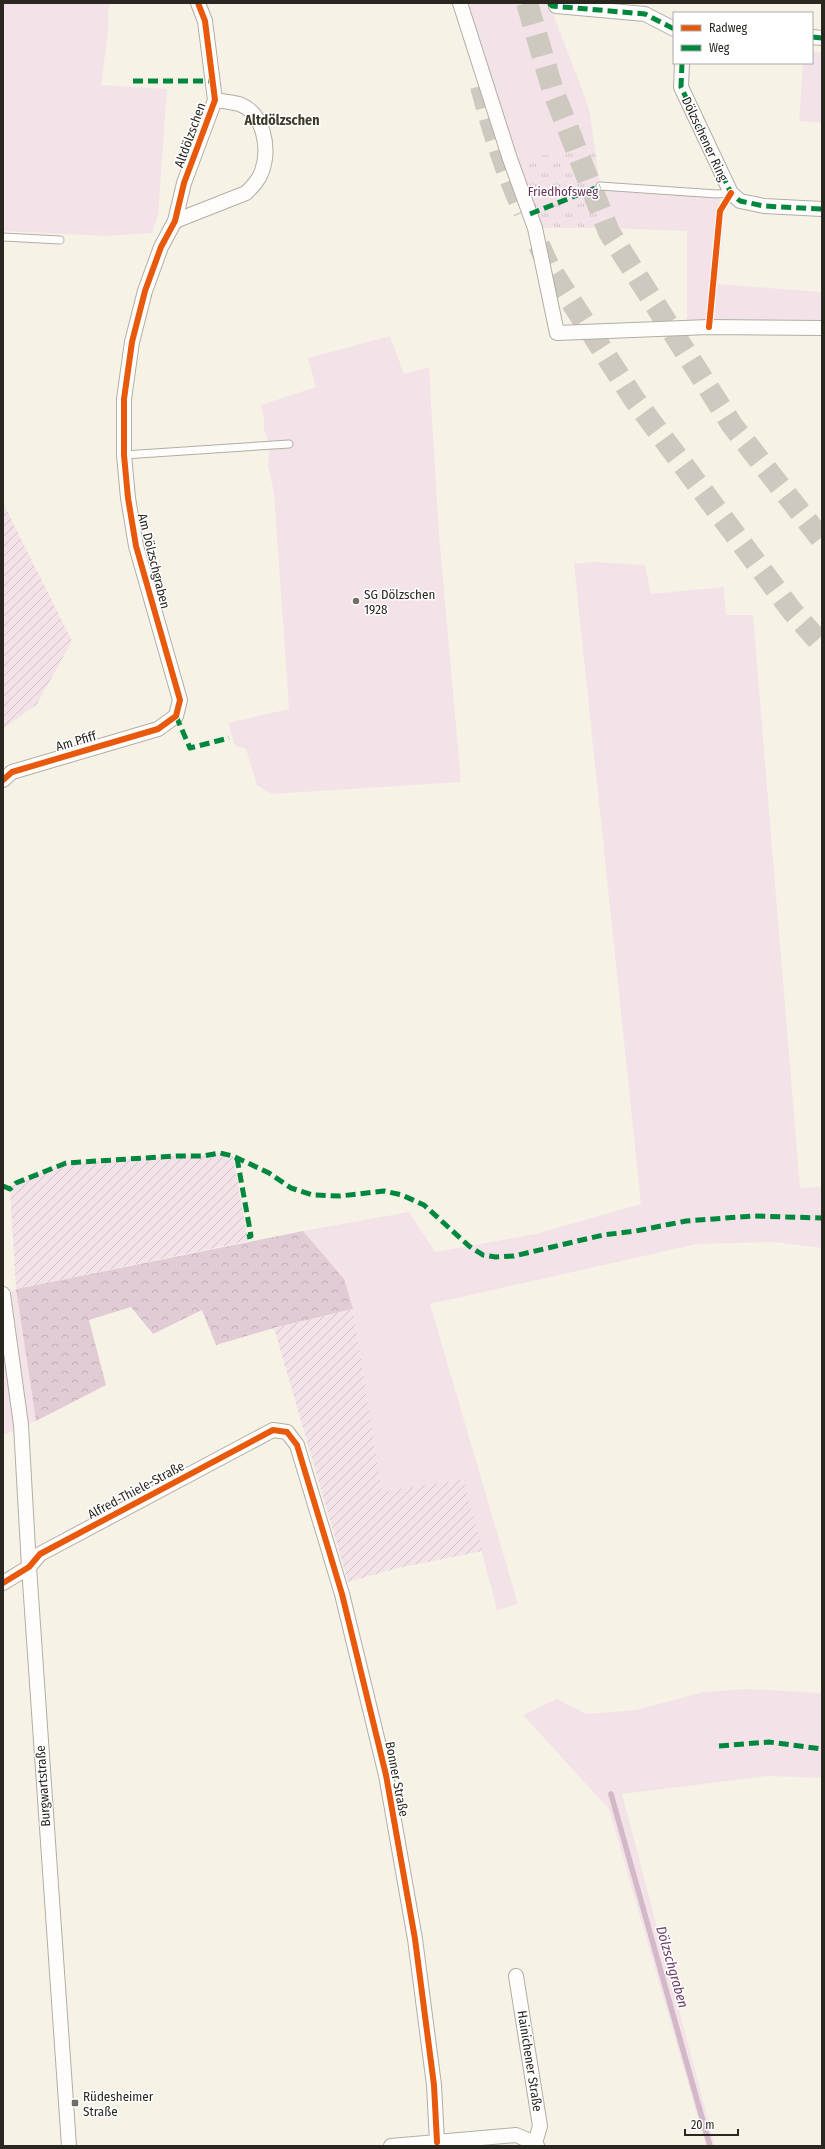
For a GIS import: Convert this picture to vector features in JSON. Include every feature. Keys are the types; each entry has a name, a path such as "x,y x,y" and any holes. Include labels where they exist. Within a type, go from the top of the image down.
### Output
{"street":[{"name":"Altdölzschen","path":"161,247 175,221 184,183 215,100 205,21 198,3"},
{"path":"460,3 510,159 535,228 557,333 709,327 822,328"},
{"path":"556,6 645,14 673,28"},
{"name":"Dölzschener Ring","path":"682,64 680,87 731,193 740,201 764,206 822,209"},
{"name":"Altdölzschen","path":"175,221 246,193 255,184 262,171 266,153 263,132 255,116 240,104 215,100"},
{"name":"Am Dölzschgraben","path":"158,729 176,716 180,700 136,546 128,498 124,455 124,399 132,342 145,291 161,247"},
{"name":"Am Pfiff","path":"3,780 12,772 158,729"},
{"name":"Burgwartstraße","path":"3,1294 21,1425 28,1567 69,2146"},
{"name":"Alfred-Thiele-Straße","path":"3,1583 28,1567 40,1554 272,1430 287,1432"},
{"name":"Bonner Straße","path":"287,1432 297,1445 342,1594 386,1775 416,1947 434,2085 437,2142"},
{"name":"Hainichener Straße","path":"516,1976 540,2126 536,2145"},
{"path":"391,2146 516,2135 536,2145"}],"lane":[{"path":"600,186 717,194 731,193"},
{"path":"3,237 60,240"},
{"path":"124,455 289,444"}],"green space":[{"path":"3,3 109,3 108,33 101,85 167,89 158,216 152,233 107,236 3,231"},
{"path":"460,3 549,3 589,108 595,149 510,159"},
{"path":"813,51 822,52 822,123 799,121 803,64 813,64"},
{"name":"Friedhofsweg","path":"595,149 606,228 535,228 510,159"},
{"path":"600,186 717,194 724,211 718,284 822,292 822,334 730,332 687,335 687,231 606,228"},
{"path":"390,336 404,374 429,367 439,534 461,782 271,794 257,785 246,749 235,746 228,723 289,709 274,493 268,466 270,446 264,430 264,418 261,405 316,387 308,358"},
{"path":"3,503 72,641 37,704 3,729"},
{"path":"593,562 645,565 651,594 724,587 726,615 753,615 800,1188 822,1187 822,1248 774,1242 697,1244 430,1304 518,1604 497,1610 463,1479 382,1493 353,1309 343,1279 303,1231 409,1212 435,1252 536,1234 641,1204 574,564"},
{"path":"220,1153 233,1156 248,1241 16,1289 10,1189 16,1183 66,1163 176,1156 203,1156"},
{"path":"303,1231 344,1279 353,1309 274,1328 216,1345 202,1310 153,1334 131,1307 89,1320 106,1385 36,1421 16,1289"},
{"path":"16,1289 36,1421 3,1435 3,1296"},
{"path":"353,1309 382,1492 463,1479 483,1551 398,1568 348,1582 274,1328"},
{"path":"746,1689 822,1693 822,1778 768,1776 622,1794 715,2146 706,2146 609,1809 523,1715 557,1699 587,1714 636,1710 704,1692"}],"waterway":[{"name":"Dölzschgraben","path":"611,1794 710,2146"}],"tunnel":[{"path":"527,3 553,91 609,232 732,425 822,540"},
{"path":"481,86 500,149 524,212"},
{"path":"539,245 549,267 634,399 792,611 822,645"}],"marked path":[{"path":"549,3 552,6 645,14 673,28"},
{"path":"813,37 822,38"},
{"path":"682,64 681,87 731,193 740,201 764,206 822,209"},
{"path":"133,81 214,81"},
{"path":"530,214 600,186"},
{"path":"176,716 190,748 229,738"},
{"path":"3,1186 10,1189 16,1183 66,1163 176,1156 203,1156 220,1153 233,1156 269,1173 291,1188 313,1195 340,1196 384,1191 402,1195 424,1205 469,1246 483,1255 496,1257 514,1256 603,1235 636,1231 686,1221 753,1216 822,1218"},
{"path":"237,1158 251,1236 247,1237"},
{"path":"719,1746 769,1742 822,1749"}],"cycle path":[{"path":"3,780 12,772 158,729 176,716 180,700 136,546 128,498 124,455 124,399 132,342 145,291 161,247 175,221 184,183 215,100 205,21 198,3"},
{"path":"709,327 720,211 731,193"},
{"path":"3,1583 29,1567 40,1554 273,1430 287,1432 297,1445 342,1594 386,1775 415,1939 434,2085 437,2142"}],"place":[{"name":"SG Dölzschen 1928","path":"356,601"},
{"name":"Rüdesheimer Straße","path":"75,2103"}],"district":[{"name":"Altdölzschen","path":"282,120"}]}
